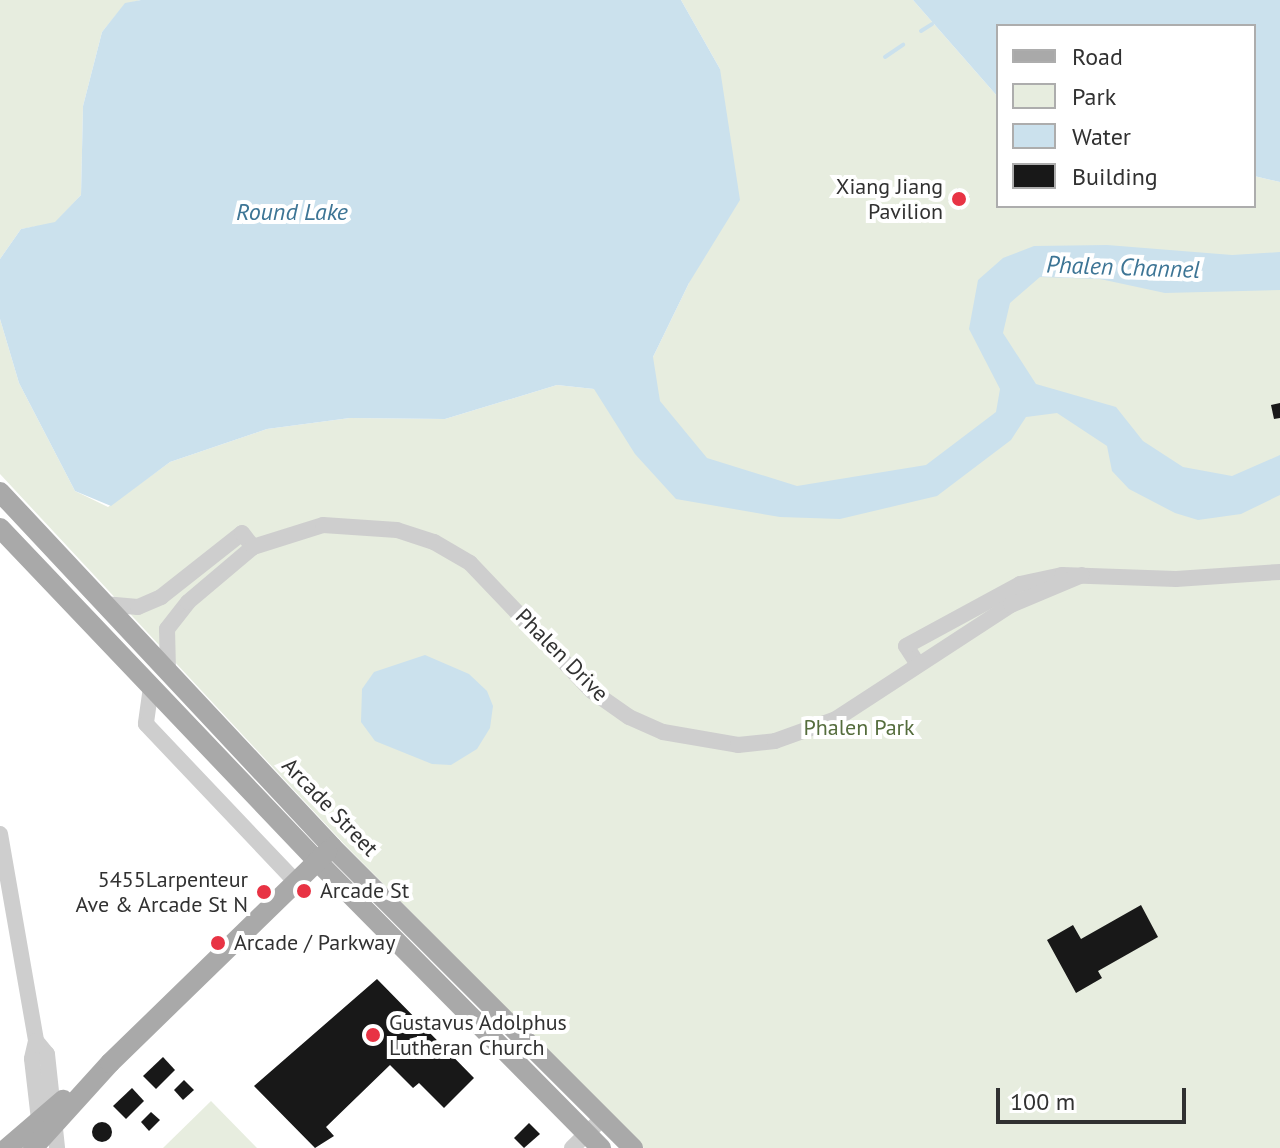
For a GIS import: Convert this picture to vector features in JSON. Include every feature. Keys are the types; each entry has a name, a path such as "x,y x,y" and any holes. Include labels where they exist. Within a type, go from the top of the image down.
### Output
{"main road":[{"name":"Arcade Street","path":"0,492 332,847 633,1148"},
{"name":"Arcade Street","path":"3,534 587,1143"},
{"path":"7,1148 46,1134 110,1063 332,847"}],"street":[{"name":"Phalen Drive","path":"168,670 167,629 207,584 253,547 323,525 397,530 434,542 480,572 592,691 629,717 699,741 738,745 807,732 836,719 917,663 1011,605 1082,575 1176,579 1280,572"},
{"name":"Phalen Drive","path":"104,604 138,607 174,587 242,533 253,547"},
{"path":"194,570 207,584"},
{"path":"174,587 188,602"},
{"path":"151,687 146,724 296,882"},
{"path":"0,834 36,1041 47,1054 46,1134"},
{"path":"587,1143 603,1118"}],"green space":[{"path":"0,0 141,0 125,4 102,32 83,106 81,195 55,223 21,229 0,259"},
{"name":"Phalen Park","path":"681,0 913,0 996,95 996,208 1256,208 1256,176 1280,182 1280,1148 644,1148 346,846 0,474 0,319 19,383 75,491 108,507 170,462 267,429 350,418 445,419 557,385 594,389 653,357 689,283 720,69"},
{"path":"211,1101 257,1148 163,1148"}],"water":[{"name":"Round Lake","path":"141,0 681,0 720,69 740,200 689,283 653,357 660,401 707,458 797,486 926,465 996,412 1000,389 969,329 978,280 1003,258 1034,246 1107,245 1232,255 1280,252 1280,290 1165,293 1100,279 1040,277 1010,303 1003,333 1036,384 1116,407 1143,441 1183,467 1232,476 1280,455 1280,495 1241,514 1198,520 1175,513 1129,489 1112,471 1107,446 1057,413 1026,417 1011,440 937,496 840,519 780,517 676,499 635,454 594,389 557,385 445,419 350,418 267,429 170,462 111,506 75,491 19,383 0,319 0,259 21,229 55,222 81,195 83,106 102,32 125,3"},
{"path":"913,0 1280,0 1280,182 1256,176 1256,24 996,24 996,95"},
{"path":"425,655 469,674 487,691 493,706 490,728 477,749 451,765 432,764 375,741 361,722 362,689 374,672"}],"building":[{"name":"Xiang Jiang Pavilion","path":"958,188 970,197 960,210 948,200"},
{"path":"1280,403 1280,418 1274,419 1271,405"},
{"path":"1141,905 1158,937 1098,971 1102,978 1076,993 1047,940 1073,925 1081,939"},
{"name":"Gustavus Adolphus Lutheran Church","path":"377,979 474,1078 444,1108 419,1083 413,1088 390,1065 326,1127 334,1136 315,1148 254,1086"},
{"path":"163,1057 175,1070 156,1089 143,1076"},
{"path":"184,1080 194,1090 183,1100 174,1090"},
{"path":"132,1088 144,1101 126,1119 113,1106"},
{"path":"151,1112 160,1120 149,1131 141,1122"},
{"path":"102,1122 109,1125 112,1132 109,1139 102,1142 95,1139 92,1132 95,1125"},
{"path":"529,1123 540,1134 524,1148 514,1138"}],"waterway":[{"path":"921,31 932,24"},
{"path":"885,57 903,45"}],"place":[{"name":"Xiang Jiang Pavilion","path":"959,199"},
{"name":"Arcade St","path":"304,891"},
{"name":"5455Larpenteur Ave & Arcade St N","path":"264,892"},
{"name":"Arcade / Parkway","path":"218,943"},
{"name":"Gustavus Adolphus Lutheran Church","path":"373,1035"}],"water label":[{"name":"Phalen Channel","path":"1123,267"}]}
